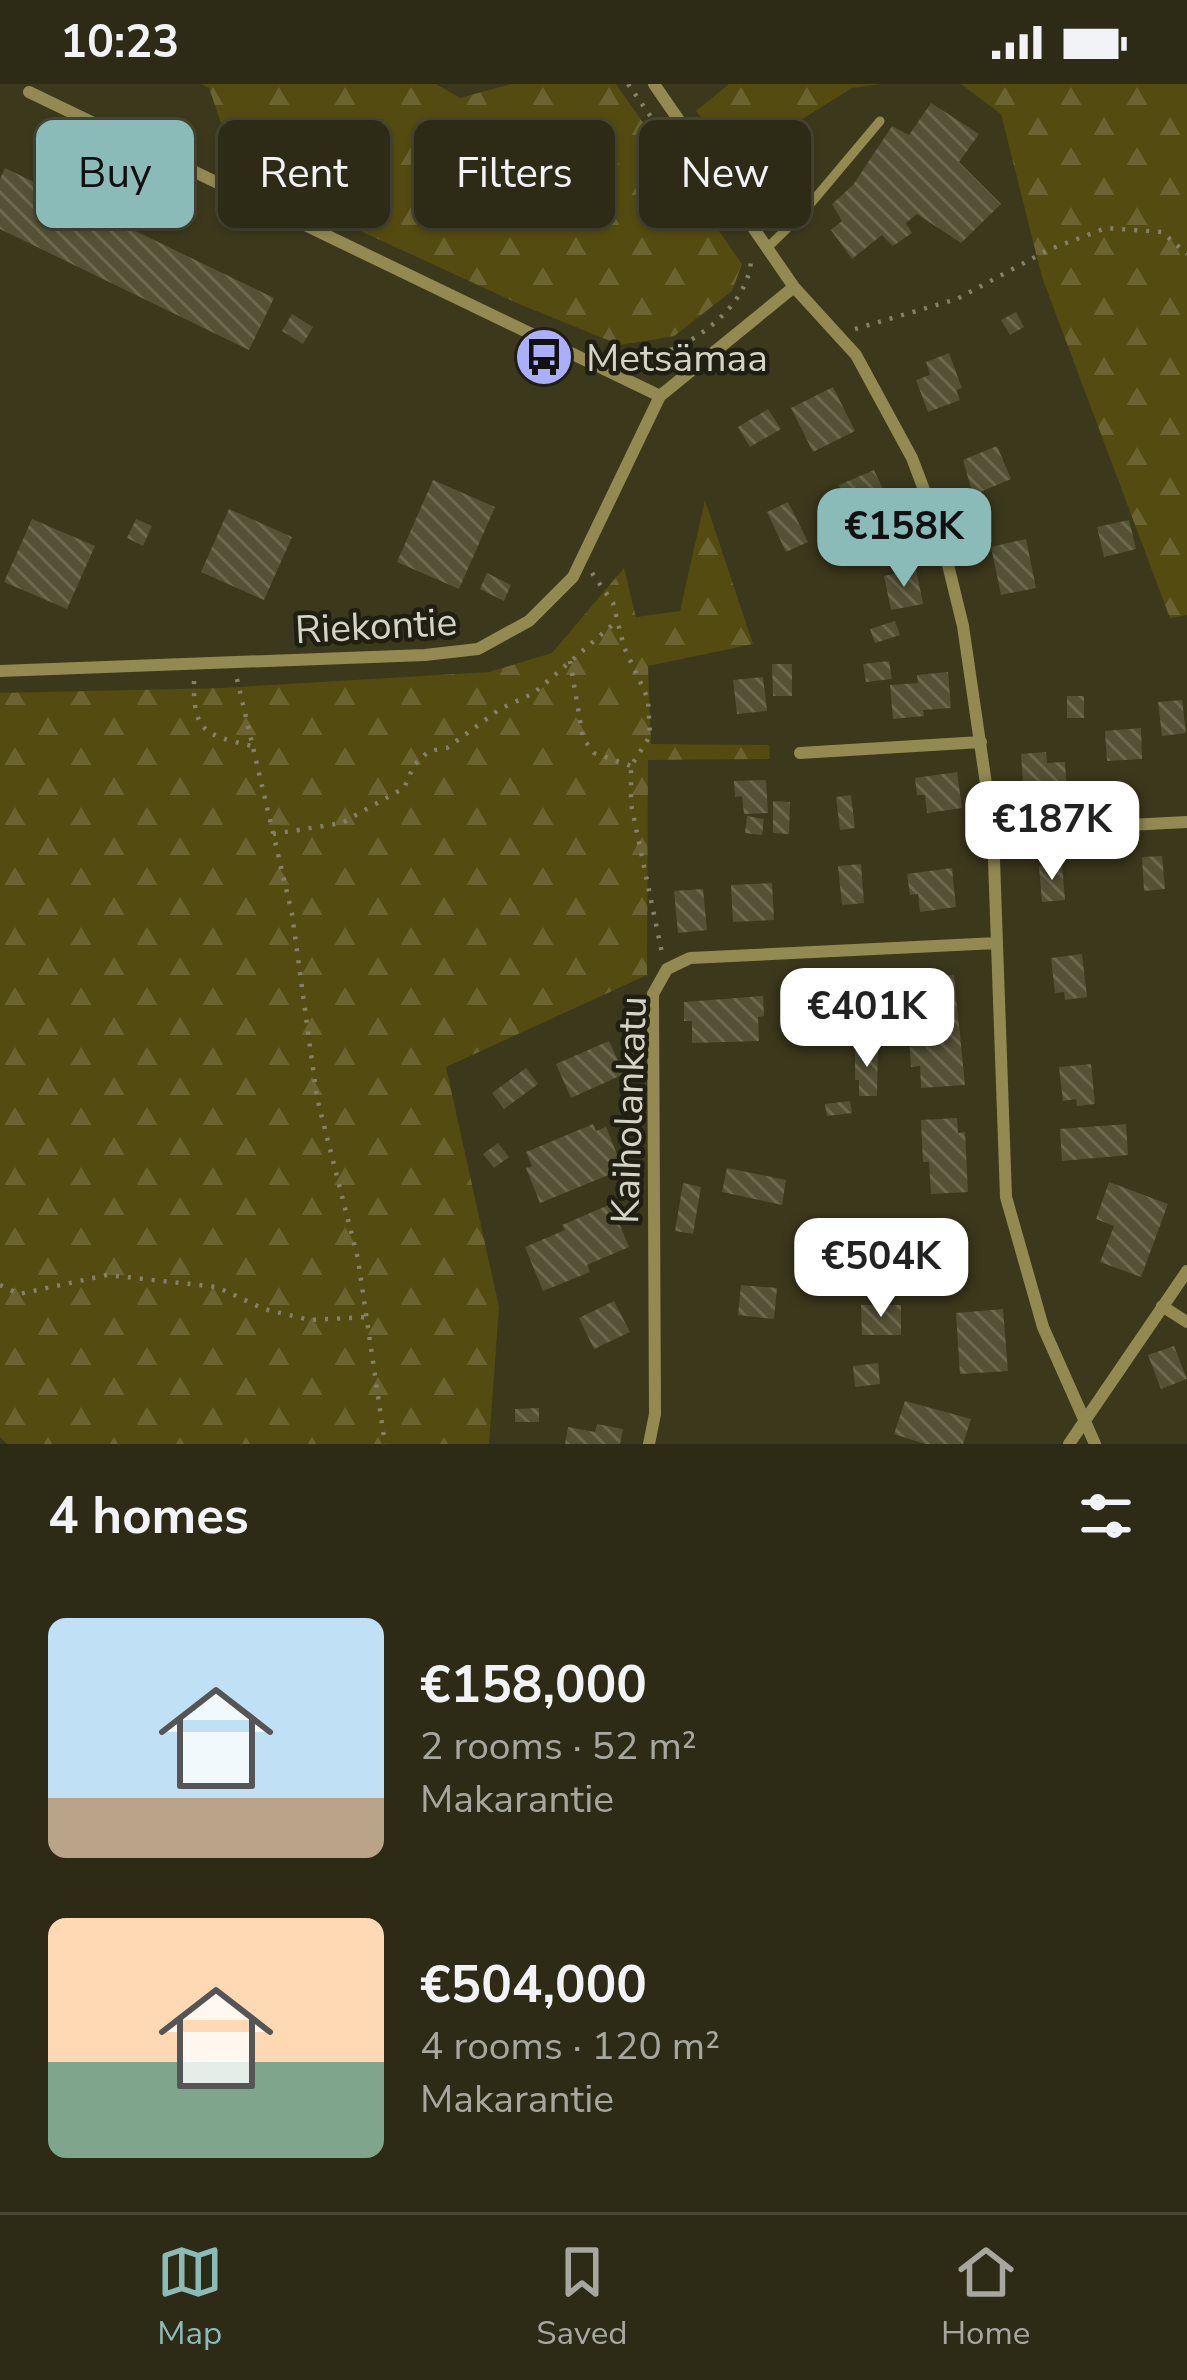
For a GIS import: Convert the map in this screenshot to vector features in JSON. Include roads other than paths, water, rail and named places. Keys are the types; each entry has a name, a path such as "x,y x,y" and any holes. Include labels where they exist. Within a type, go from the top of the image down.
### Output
{"street":[{"path":"654,84 794,287 856,355 912,458 940,532 963,626 993,832 1006,1197 1043,1327 1095,1444"},
{"path":"29,92 660,396"},
{"name":"Riekontie","path":"0,671 478,649 529,622 573,578 660,396 794,287"},
{"path":"800,753 981,742"},
{"path":"993,832 1187,822"},
{"name":"Kaiholankatu","path":"649,1444 655,1414 653,994 667,969 690,958 998,943"},
{"path":"1069,1444 1187,1271"},
{"path":"1162,1306 1187,1322"}],"lane":[{"path":"767,248 880,121"}],"place":[{"name":"Metsämaa","path":"544,357"}]}
